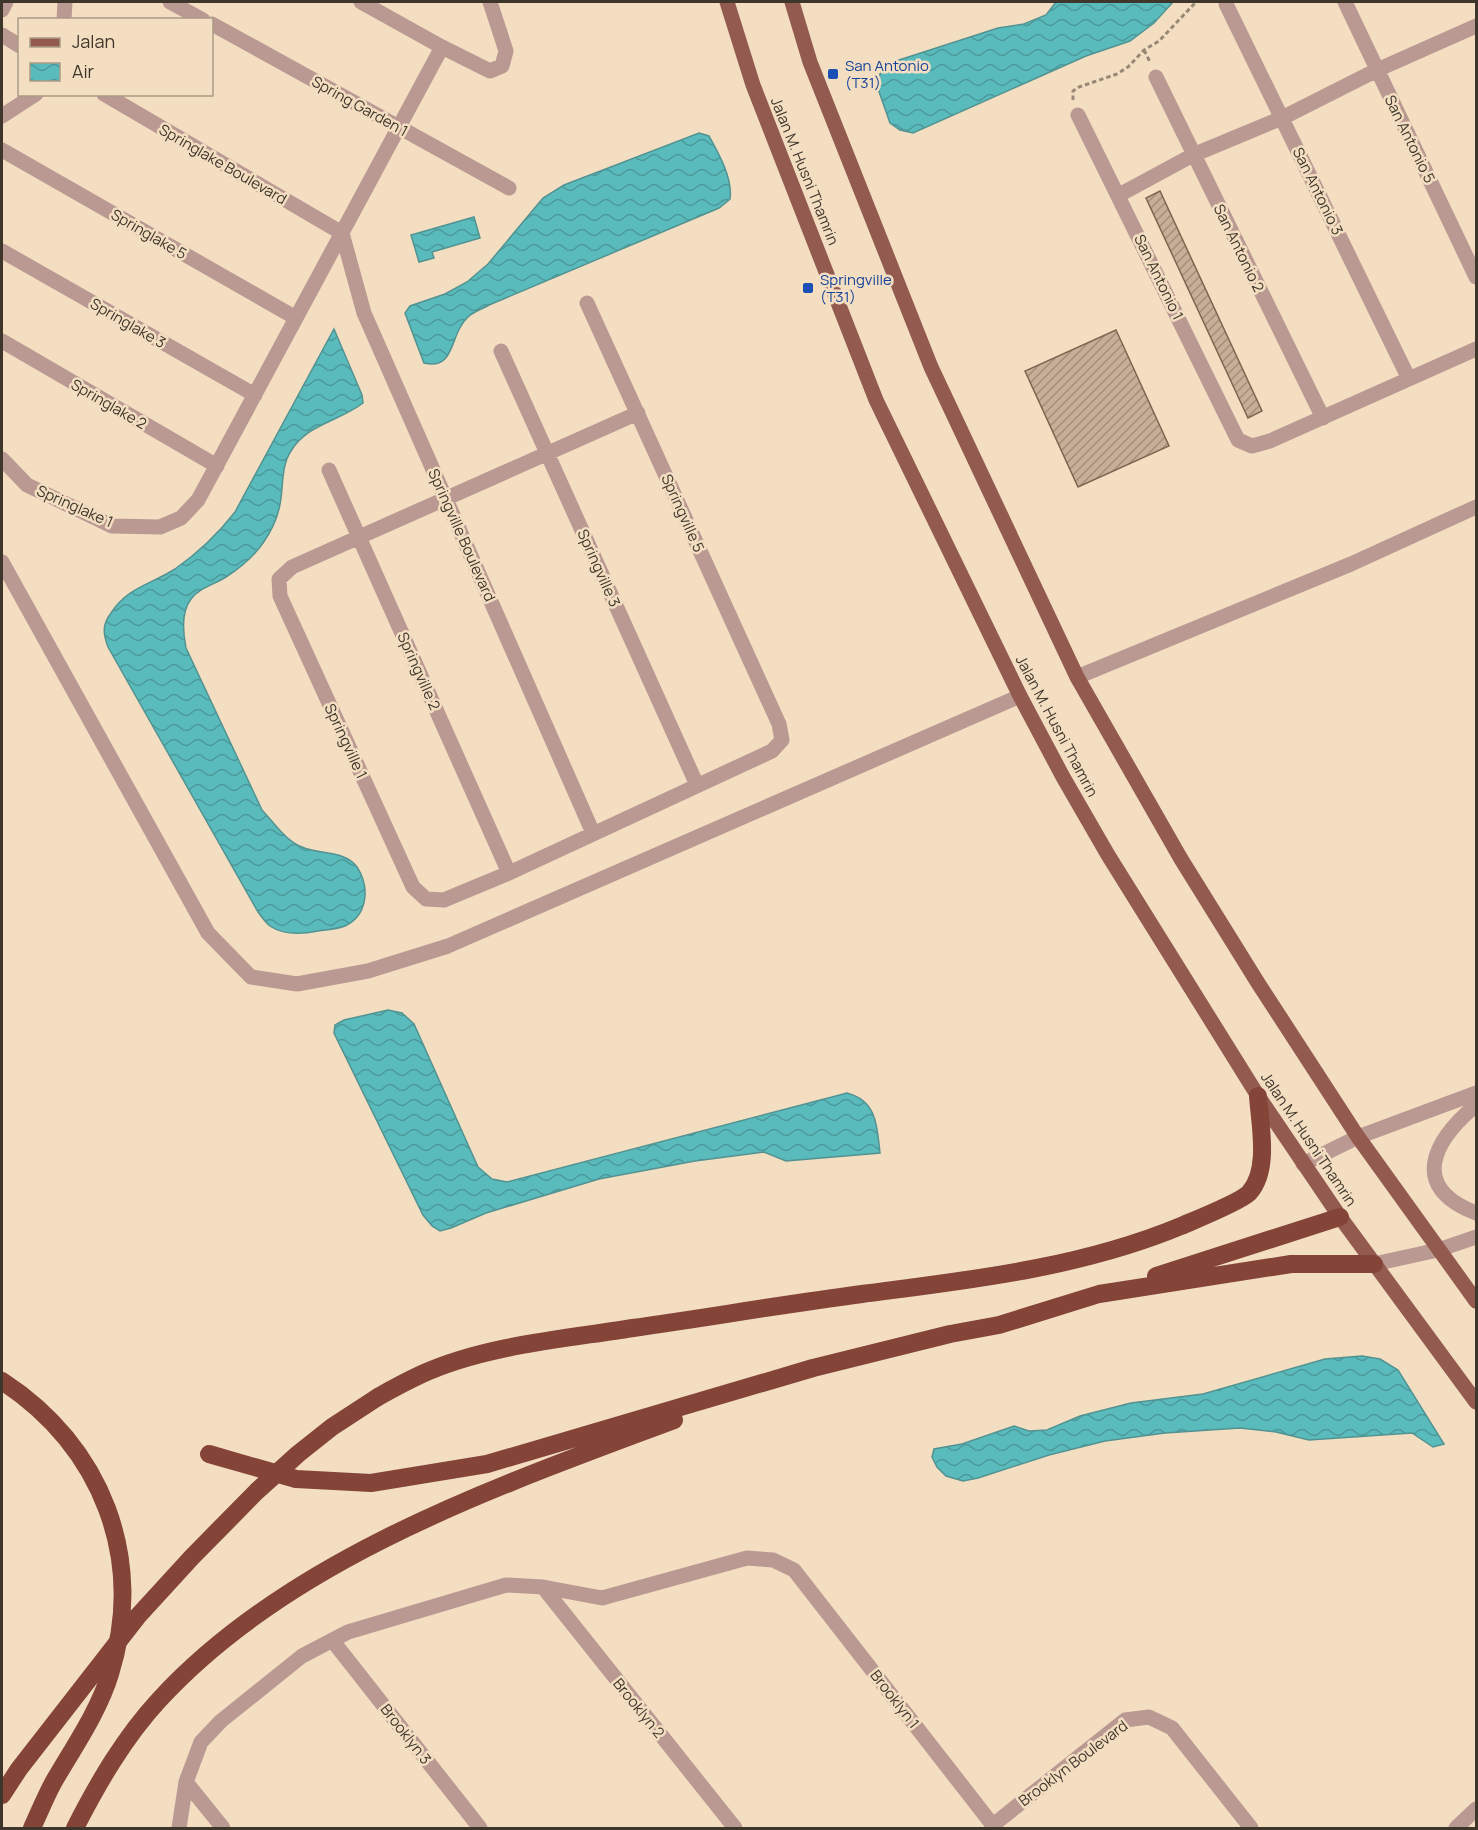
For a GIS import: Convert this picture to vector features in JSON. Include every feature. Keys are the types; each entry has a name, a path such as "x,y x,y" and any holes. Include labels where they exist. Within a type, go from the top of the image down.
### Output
{"highway":[{"path":"2,1795 27,1759 138,1616 192,1557 257,1491 298,1454 332,1427 378,1397 424,1373 476,1356 541,1342 1019,1272 1142,1241 1204,1216 1248,1194 1259,1176 1262,1165 1258,1096"},
{"path":"209,1454 296,1479 372,1483 487,1464 813,1368 950,1334 999,1325 1340,1217"},
{"path":"1100,1294 1292,1264 1374,1264"},
{"path":"75,1828 112,1762 136,1727 159,1700 214,1647 284,1596 372,1546 494,1490 813,1368"},
{"path":"2,1381 45,1414 70,1443 88,1470 114,1527 121,1554 124,1585 120,1636 110,1675 32,1828"}],"main road":[{"name":"Jalan M. Husni Thamrin","path":"727,2 753,86 876,400 1020,696 1108,855 1258,1096 1340,1217 1476,1402"},
{"path":"792,2 810,62 931,367 1077,677 1181,859 1258,983 1358,1137 1476,1301"}],"street":[{"path":"2,10 6,2"},
{"path":"64,18 65,2"},
{"path":"170,2 199,18"},
{"path":"361,2 490,71 502,66 506,51 490,2"},
{"name":"San Antonio 5","path":"1345,2 1476,277"},
{"name":"San Antonio 3","path":"1226,4 1409,379"},
{"name":"Spring Garden 1","path":"213,25 509,188"},
{"path":"1119,195 1193,155 1282,118 1377,70 1476,26"},
{"path":"2,35 18,45"},
{"path":"217,466 442,47"},
{"name":"San Antonio 2","path":"1156,77 1323,418"},
{"path":"2,116 33,96"},
{"name":"Springlake Boulevard","path":"107,96 342,233"},
{"name":"San Antonio 1","path":"1078,115 1238,440 1252,446 1270,441 1323,418"},
{"name":"Springlake 5","path":"2,150 296,318"},
{"name":"Springville Boulevard","path":"342,233 364,313 593,833"},
{"name":"Springlake 3","path":"2,251 255,395"},
{"name":"Springville 5","path":"587,303 779,724 782,740 772,751 697,785"},
{"name":"Springlake 2","path":"2,341 217,466"},
{"path":"1323,418 1476,349"},
{"name":"Springville 3","path":"501,351 697,785"},
{"path":"359,538 638,413"},
{"name":"Springlake 1","path":"2,459 27,485 112,526 160,526 181,518 198,500 217,466"},
{"name":"Springville 2","path":"329,470 509,873"},
{"path":"1077,677 1351,564 1476,507"},
{"name":"Springville 1","path":"359,538 292,567 279,579 280,596 413,887 426,899 444,900 509,873"},
{"path":"2,562 208,933 251,977 297,984 368,971 448,946 1020,696"},
{"path":"509,873 697,785"},
{"path":"1303,1164 1358,1137 1476,1093"},
{"path":"1476,1105 1446,1135 1437,1151 1434,1170 1438,1185 1443,1192 1462,1207 1476,1213"},
{"path":"1374,1264 1438,1250 1476,1237"},
{"name":"Brooklyn 1","path":"543,1587 602,1598 747,1558 773,1560 794,1570 994,1827"},
{"path":"179,1828 186,1782 201,1742 221,1721 302,1656 348,1632 506,1585 543,1587"},
{"name":"Brooklyn 2","path":"543,1587 735,1828"},
{"name":"Brooklyn 3","path":"332,1640 480,1828"},
{"name":"Brooklyn Boulevard","path":"994,1827 1125,1720 1149,1717 1172,1728 1251,1828"},
{"path":"186,1782 223,1828"},
{"path":"1456,1828 1476,1809"}],"path":[{"path":"1078,115 1072,101 1073,91 1117,74 1128,67 1144,50 1159,41 1196,2"}],"water":[{"path":"1056,2 1173,2 1154,23 1130,41 1086,56 913,133 900,130 890,123 877,86 880,74 893,62 998,28 1024,24 1046,15"},
{"path":"699,133 709,136 721,159 729,183 730,199 719,208 475,312 462,324 451,349 442,362 424,363 405,313 410,306 445,294 467,282 488,264 543,198 564,185"},
{"path":"474,217 480,238 432,252 434,258 419,262 411,235"},
{"path":"334,329 362,395 363,403 315,429 298,442 285,464 279,509 266,539 255,553 236,570 194,595 188,604 184,623 186,648 262,810 280,831 296,844 339,855 352,862 357,867 364,883 362,908 353,921 335,929 293,933 270,926 258,912 108,647 104,629 108,617 125,597 175,569 200,550 235,512"},
{"path":"388,1010 402,1013 414,1024 478,1167 492,1179 507,1182 847,1093 857,1097 870,1108 876,1124 880,1153 786,1161 764,1152 695,1161 599,1179 486,1213 440,1231 432,1226 423,1215 334,1033 335,1025 344,1020"},
{"path":"1362,1356 1380,1359 1398,1370 1444,1444 1433,1447 1412,1433 1309,1440 1276,1432 1240,1428 1165,1433 1105,1441 963,1481 946,1476 937,1467 932,1457 934,1449 962,1444 1014,1426 1029,1431 1047,1430 1080,1416 1131,1403 1203,1394 1325,1359"}],"building":[{"path":"1160,191 1262,411 1248,418 1146,198"},
{"path":"1116,330 1169,446 1078,487 1025,371"}],"place":[{"name":"San Antonio (T31)","path":"833,74"},
{"name":"Springville (T31)","path":"808,288"}]}
